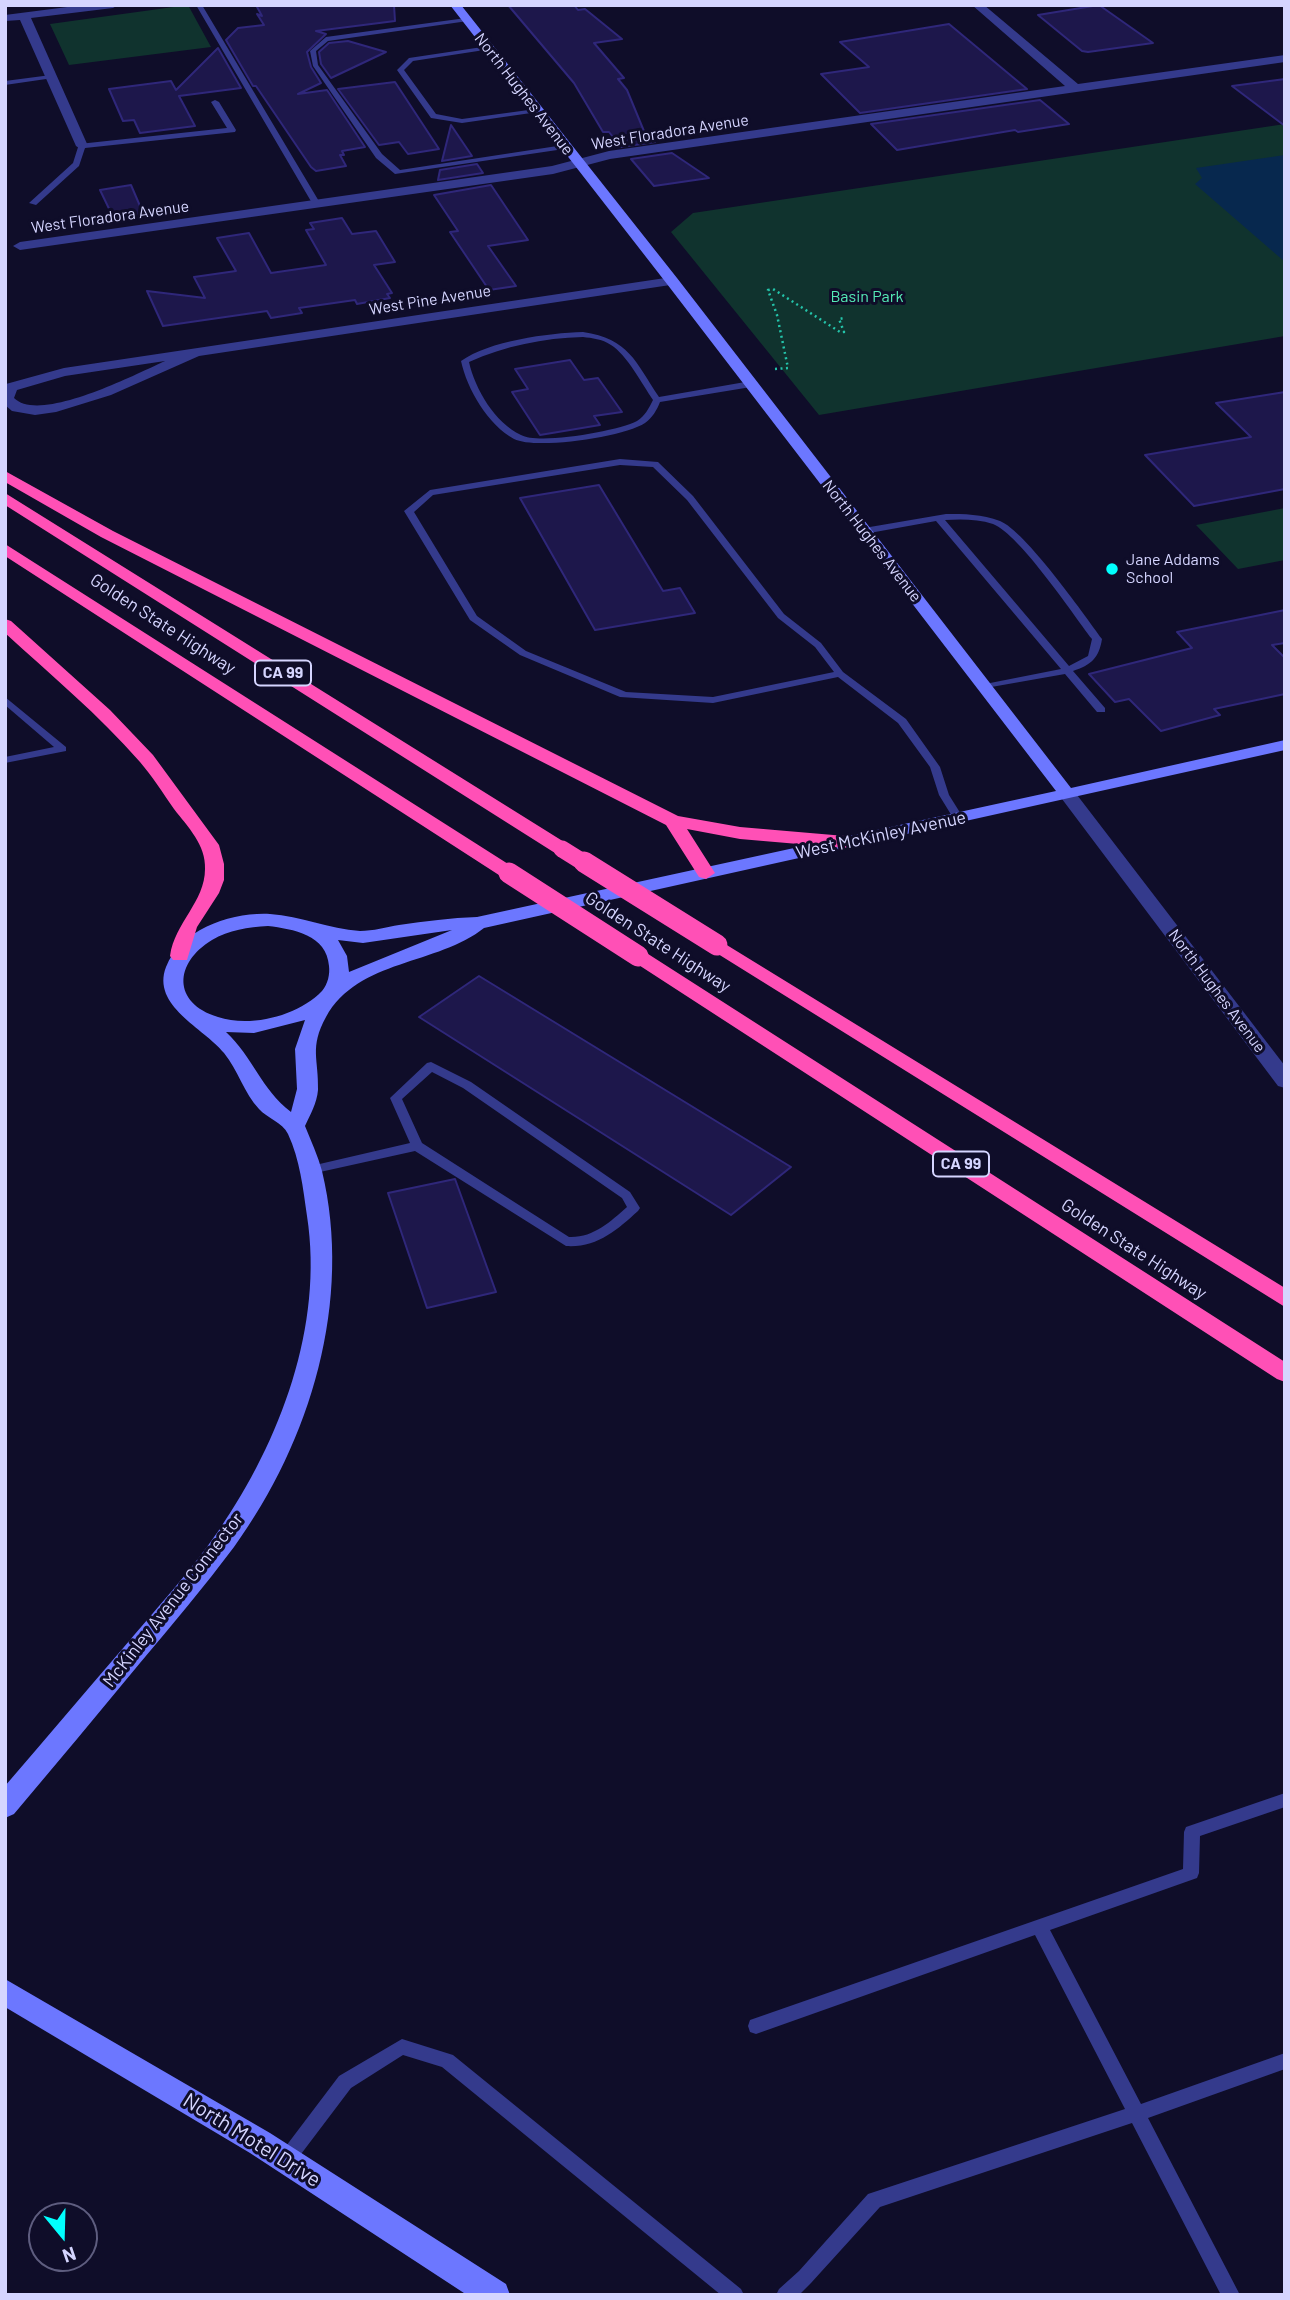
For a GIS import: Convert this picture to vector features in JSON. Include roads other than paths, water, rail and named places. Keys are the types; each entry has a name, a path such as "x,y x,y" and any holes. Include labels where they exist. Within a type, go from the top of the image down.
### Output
{"highway":[{"path":"5,476 107,534 673,821 740,833 845,842"},
{"name":"Golden State Highway","path":"5,498 1285,1299"},
{"name":"Golden State Highway","path":"5,550 1285,1373"},
{"path":"5,624 104,715 147,759 211,845 216,859 214,885 180,941 180,956"},
{"path":"673,821 706,873"}],"street":[{"path":"5,18 113,5"},
{"name":"North Hughes Avenue","path":"455,5 672,281 1285,1081"},
{"path":"977,5 1076,89"},
{"path":"24,16 82,146"},
{"name":"West Floradora Avenue","path":"20,246 553,170 609,155 1285,58"},
{"name":"West Pine Avenue","path":"193,354 86,399 47,410 18,408 7,398 8,385 64,372 672,281"},
{"name":"West McKinley Avenue","path":"180,956 195,941 216,929 242,922 281,921 315,931 363,937 447,924 477,923 1068,795 1285,745"},
{"name":"West McKinley Avenue","path":"197,1016 230,1026 269,1026 304,1013 370,968 414,950 455,938 477,923"},
{"path":"180,956 173,972 174,989 182,1003 231,1048 266,1104 295,1126 307,1094 304,1072 306,1041 339,977 340,960 331,944 315,931"},
{"name":"McKinley Avenue Connector","path":"5,1805 226,1539 257,1489 283,1437 309,1361 319,1313 321,1235 311,1170 295,1126"},
{"name":"North Motel Drive","path":"5,1992 286,2160 495,2295"}],"lane":[{"path":"199,5 316,203"},
{"path":"466,20 326,39 313,51 316,65 379,156 398,172 564,147"},
{"path":"489,48 411,60 400,70 434,116 462,121 536,111"},
{"path":"5,83 51,77"},
{"path":"33,203 76,164 82,146 232,130 215,102"},
{"path":"573,335 597,335 615,343 657,400 652,412 639,423 550,441 524,440 506,432 495,419 466,372 465,361 483,351 509,345 573,335"},
{"path":"657,400 751,384"},
{"path":"841,674 713,700 624,695 523,653 472,618 409,511 430,493 443,490 620,462 655,464 690,498 781,616 818,645 841,674 902,721 935,767 944,795 959,819"},
{"path":"864,531 938,518 975,517 998,523 1017,536 1097,639 1096,652 1086,662 1065,670 984,687"},
{"path":"938,518 1101,710"},
{"path":"5,700 62,749 5,761"},
{"path":"311,1170 417,1146 566,1241 579,1243 598,1238 634,1208 626,1195 615,1187 467,1085 431,1066 396,1098 417,1146"},
{"path":"756,2025 1191,1873 1192,1832 1285,1800"},
{"path":"1039,1926 1231,2295"},
{"path":"286,2160 345,2082 402,2046 447,2061 736,2295"},
{"path":"785,2295 805,2277 874,2200 1138,2113 1285,2061"}],"water":[{"path":"1285,155 1285,262 1195,184 1202,178 1196,168"}],"place":[{"name":"Jane Addams School","path":"1112,569"}],"park label":[{"name":"Basin Park","path":"867,297"}]}
